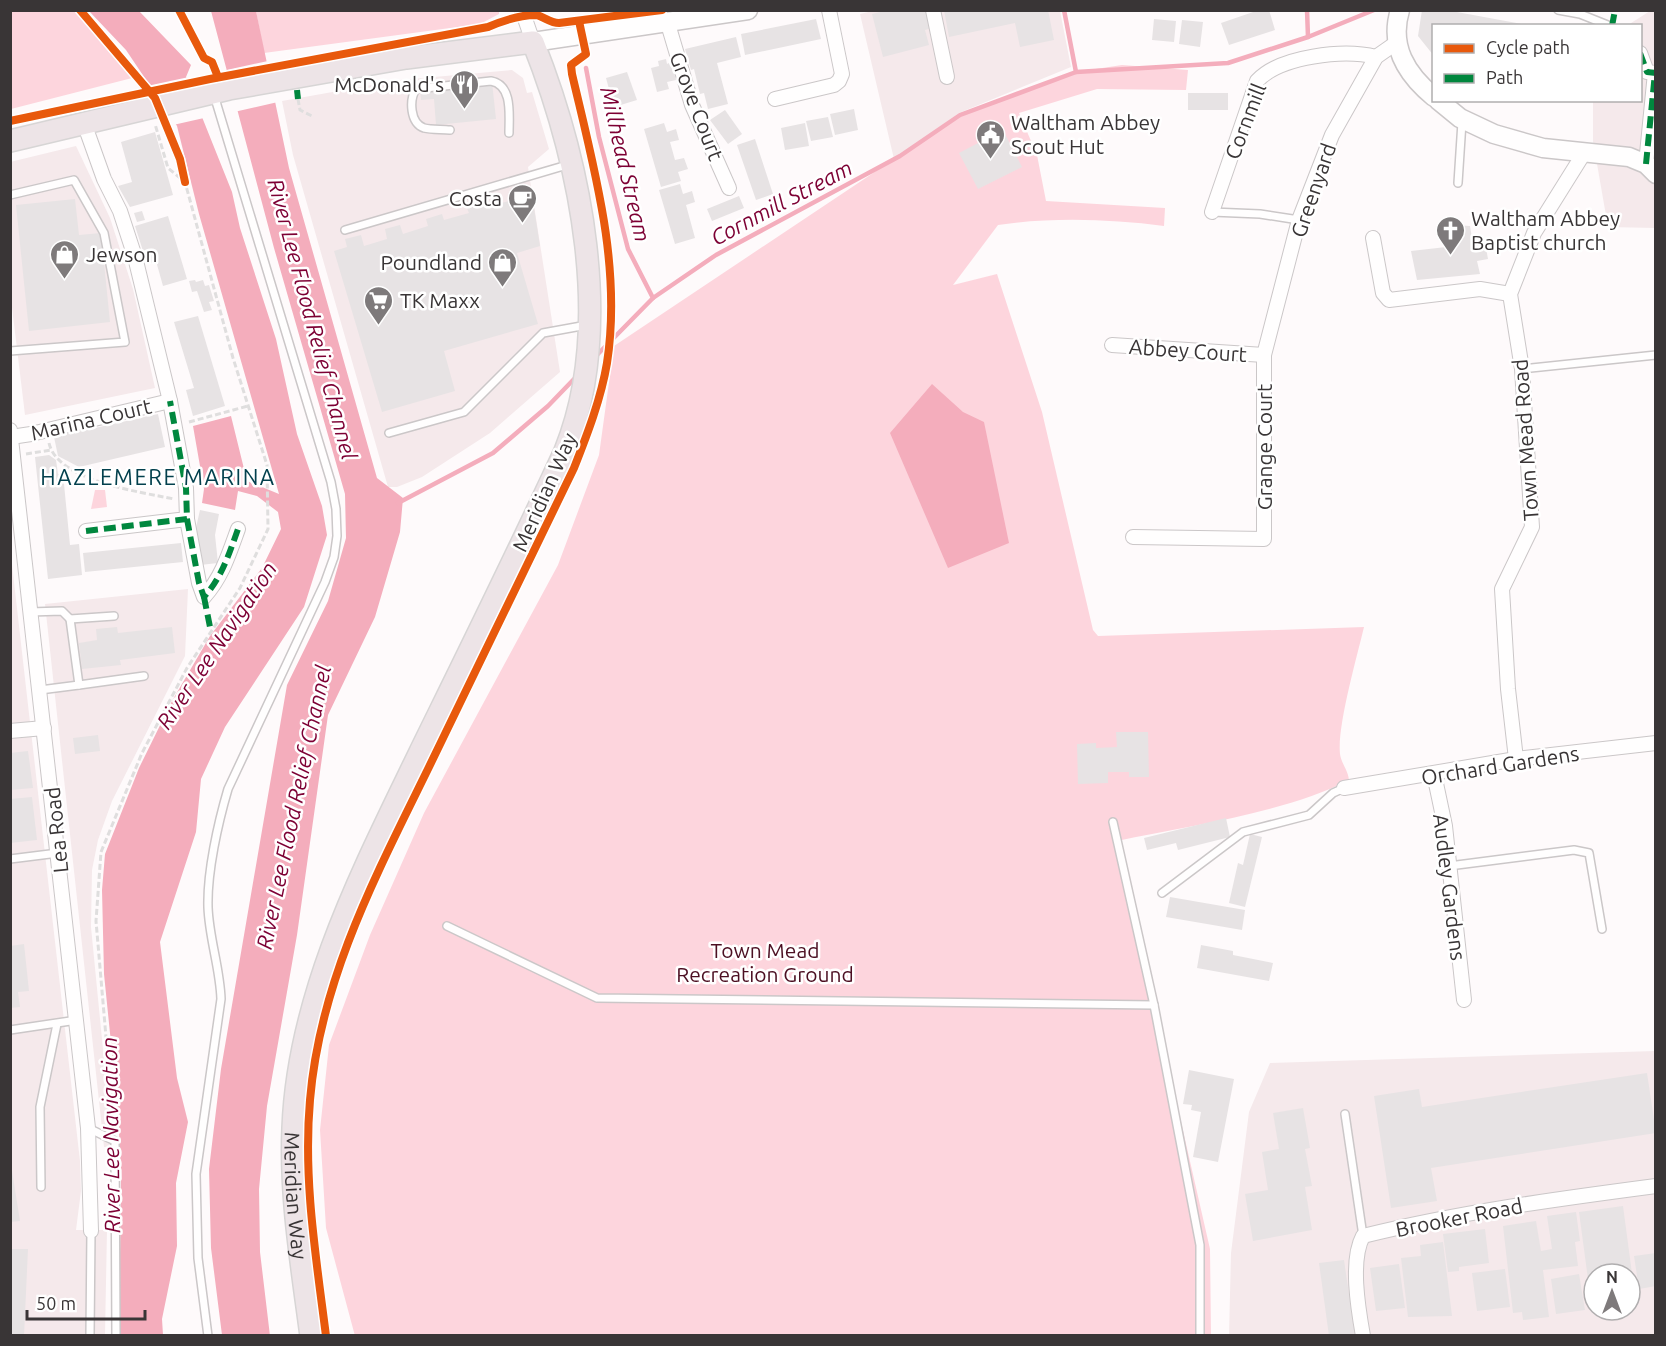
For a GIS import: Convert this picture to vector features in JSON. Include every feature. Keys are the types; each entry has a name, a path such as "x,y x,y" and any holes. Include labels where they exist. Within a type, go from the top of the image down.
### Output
{"main road":[{"path":"10,141 84,123 157,116 216,92 283,79 406,58 533,42"},
{"name":"Meridian Way","path":"311,1335 293,1194 292,1127 301,1062 315,998 329,955 361,878 571,437 586,380 589,324 587,243 550,83 533,42"}],"street":[{"path":"522,10 533,42 668,24 748,10"},
{"path":"775,99 834,85 839,81 842,74 829,10"},
{"path":"933,10 947,77"},
{"path":"1400,10 1395,29 1396,43 1412,75 1432,95"},
{"name":"Grove Court","path":"668,24 692,105 729,188"},
{"name":"Greenyard","path":"1264,355 1299,220 1332,135 1376,57 1396,43"},
{"name":"Cornmill","path":"1212,212 1257,81 1266,71 1331,52 1358,52 1376,57"},
{"path":"1441,102 1462,119 1494,134 1542,148 1629,157 1651,169 1655,73 1647,72 1642,56"},
{"path":"84,123 104,179 126,229 170,401 186,488 187,519 199,583 204,597 216,583 226,564 238,529"},
{"path":"1373,238 1383,293 1389,300 1480,289 1510,294 1534,233 1584,153"},
{"name":"Town Mead Road","path":"1510,294 1522,369 1533,527 1502,589 1508,689 1516,759"},
{"name":"Abbey Court","path":"1112,345 1264,355"},
{"name":"Grange Court","path":"1133,537 1264,539 1264,355"},
{"name":"Marina Court","path":"11,436 31,434 170,401"},
{"name":"Lea Road","path":"10,430 88,1128 91,1231"},
{"path":"86,531 187,519"},
{"path":"10,732 44,728"},
{"name":"Orchard Gardens","path":"1344,788 1516,759 1656,743"},
{"name":"Audley Gardens","path":"1434,774 1445,826 1464,1000"},
{"name":"Brooker Road","path":"1363,1236 1424,1221 1511,1206 1656,1186"},
{"path":"1363,1236 1356,1248 1359,1310 1363,1335"}],"lane":[{"path":"1558,10 1580,14 1605,24"},
{"path":"450,130 421,127 412,108 412,95 416,88 499,82 505,87 507,95 508,133"},
{"path":"208,1335 198,1258 196,1184 200,1136 221,999 220,975 208,908 222,810 228,789 325,582 337,536 336,509 331,482 216,92"},
{"path":"1458,183 1462,119"},
{"path":"345,230 570,164"},
{"path":"10,195 74,180 104,233 125,342 10,351"},
{"path":"1212,212 1260,214 1299,220"},
{"path":"389,433 464,412 543,333 589,324"},
{"path":"1522,369 1656,355"},
{"path":"30,612 62,611 70,619 79,685"},
{"path":"70,619 114,616"},
{"path":"40,690 144,676"},
{"path":"1162,893 1243,832 1310,815 1333,793 1344,788"},
{"path":"1113,822 1154,1005 1200,1245 1200,1335"},
{"path":"1449,866 1582,850 1589,853 1592,860 1602,929"},
{"path":"10,859 58,854"},
{"path":"447,926 597,998 1154,1005"},
{"path":"10,1029 77,1020"},
{"path":"41,1187 40,1107 57,1024"},
{"path":"1345,1114 1363,1236"},
{"path":"88,1128 115,1141 116,1335"},
{"path":"90,1335 91,1231"}],"path":[{"path":"80,10 121,59"},
{"path":"298,99 300,110 312,116"},
{"path":"157,116 167,127"},
{"path":"157,116 168,168 185,182"},
{"path":"115,1141 96,921 100,852 142,753 187,668 240,588 268,529 267,465 248,406 182,170"},
{"path":"175,425 248,406"},
{"path":"13,456 50,448 68,468 82,477 185,500"}],"shaded area":[{"path":"877,10 1060,11 1071,67 959,113 894,159 860,14"},
{"path":"1650,11 1655,11 1655,228 1608,227 1593,141 1593,102 1642,102 1642,24 1630,24"},
{"path":"512,70 523,78 527,93 532,92 549,149 528,167 560,372 490,433 422,477 397,487 388,487 293,155 282,101 400,80"},
{"path":"76,146 110,218 133,289 155,388 25,415 10,291 10,162"},
{"path":"10,547 80,1161 81,1191 76,1230 107,1230 105,1335 11,1335"},
{"path":"188,589 185,656 112,801 98,840 92,870 91,927 112,1148 104,1147 45,604"},
{"path":"1655,1051 1655,1335 1229,1336 1231,1253 1249,1112 1270,1063"}],"green space":[{"path":"11,10 81,11 140,76 11,109"},
{"path":"499,10 499,14 480,24 264,53 256,11"},
{"name":"Town Mead Recreation Ground","path":"1122,65 1188,70 1186,90 1097,89 1019,113 1037,155 1046,201 1165,208 1164,226 1081,220 998,225 953,285 997,274 1042,412 1093,630 1098,636 1364,627 1344,709 1340,742 1340,754 1349,780 1324,791 1266,810 1117,841 1210,1249 1211,1335 355,1336 326,1228 320,1130 329,1045 370,935 424,813 558,565 599,455 614,346 960,115 1076,72"},
{"path":"95,490 105,490 107,507 91,509"}],"water":[{"name":"River Lee Navigation","path":"89,11 139,11 191,65 186,77 232,192 240,228 276,339 297,434 322,506 327,535 304,607 225,727 201,779 196,832 160,942 177,1078 188,1122 176,1183 177,1246 162,1319 163,1335 119,1335 121,1174 118,1112 104,974 102,890 105,854 139,768 172,701 210,636 262,568 281,529 278,512 257,496 238,491 235,510 202,503 204,489 193,426 231,416 247,481 279,494 199,214 177,126 126,50"},
{"name":"River Lee Flood Relief Channel","path":"211,11 256,11 289,168 377,478 403,498 400,532 375,617 328,715 297,935 267,1106 259,1189 260,1252 270,1336 222,1335 211,1248 209,1169 221,1069 287,685 328,601 346,538 345,494 274,248"},
{"path":"932,384 963,412 984,422 1009,543 948,568 890,433"}],"pier":[{"path":"268,61 278,102 234,112 222,71"},
{"path":"189,77 204,118 173,125 147,86"}],"building":[{"path":"888,10 928,10 932,28 925,30 929,45 883,57 872,14"},
{"path":"944,10 1048,10 1054,40 1020,47 1015,23 949,37"},
{"path":"1259,10 1269,10 1275,30 1229,45 1221,23"},
{"path":"1422,10 1446,10 1522,24 1432,24 1432,54 1418,36"},
{"path":"816,19 821,39 745,55 741,34"},
{"path":"1154,19 1176,21 1174,42 1152,40"},
{"path":"1182,20 1203,22 1200,47 1179,44"},
{"path":"736,37 741,57 717,63 728,104 708,109 704,93 700,94 694,69 691,70 685,49"},
{"path":"666,59 667,64 671,62 676,80 667,82 669,89 657,92 651,68 659,66 658,61"},
{"path":"627,72 637,100 614,107 606,78"},
{"name":"McDonald's","path":"492,82 496,119 436,125 434,99 421,100 420,89"},
{"path":"1188,93 1228,93 1228,110 1188,110"},
{"path":"854,109 858,130 835,135 830,114"},
{"path":"725,110 742,134 728,144 710,120"},
{"path":"828,117 833,137 811,141 806,121"},
{"path":"664,123 667,132 676,129 679,140 670,142 675,160 684,158 688,169 678,172 681,181 661,187 644,129"},
{"path":"805,123 809,146 785,150 781,128"},
{"name":"Waltham Abbey Scout Hut","path":"1003,130 1022,167 978,189 959,153"},
{"path":"155,132 173,195 130,207 118,186 132,182 121,142"},
{"path":"755,139 773,194 756,200 737,145"},
{"path":"680,184 683,194 692,191 695,202 686,205 695,238 675,244 659,190"},
{"path":"532,195 540,246 517,253 538,324 444,351 455,391 382,412 334,251 347,247 345,239 361,235 364,246 387,239 385,229 400,225 403,234 428,226 426,219 442,214 444,220 469,213 466,206 484,200 486,207"},
{"path":"739,196 744,208 712,221 707,209"},
{"name":"Jewson","path":"75,199 79,235 101,233 110,322 29,331 16,205"},
{"path":"142,211 145,220 137,222 134,213"},
{"path":"168,216 187,279 163,286 156,261 150,263 146,250 143,251 135,226"},
{"name":"Waltham Abbey Baptist church","path":"1454,225 1470,226 1472,238 1484,237 1488,259 1477,261 1480,274 1417,280 1411,251 1455,246"},
{"path":"195,280 196,282 203,280 205,286 209,285 214,301 209,302 212,310 204,312 197,291 192,292 189,281"},
{"path":"198,316 225,406 193,416 186,390 194,388 174,322"},
{"path":"158,414 165,447 79,467 58,456 54,437"},
{"path":"49,455 56,460 58,474 63,474 70,545 79,544 82,575 48,579 35,457"},
{"path":"200,510 219,514 215,535 218,563 200,565 195,532"},
{"path":"181,543 183,562 85,572 83,553"},
{"path":"117,627 118,633 172,627 175,653 120,660 121,665 82,669 79,643 97,640 96,629"},
{"path":"1116,732 1148,732 1149,777 1129,777 1129,772 1108,772 1108,783 1078,784 1077,744 1096,743 1096,748 1117,747"},
{"path":"98,735 100,751 75,754 73,738"},
{"path":"28,751 33,788 10,790 10,753"},
{"path":"32,797 37,840 10,843 10,799"},
{"path":"1226,818 1230,837 1178,850 1176,843 1147,850 1144,838"},
{"path":"1250,834 1262,837 1245,907 1229,903 1238,863 1243,865"},
{"path":"1170,897 1245,910 1242,930 1166,917"},
{"path":"24,944 29,991 18,992 20,1007 10,1008 10,946"},
{"path":"1201,945 1233,951 1233,955 1273,963 1269,981 1197,968"},
{"path":"1189,1070 1234,1079 1218,1162 1193,1157 1201,1112 1191,1110 1192,1105 1183,1104"},
{"path":"1647,1073 1656,1133 1431,1168 1437,1201 1391,1208 1374,1096 1419,1089 1422,1107"},
{"path":"1303,1108 1310,1148 1305,1149 1312,1186 1305,1187 1312,1230 1253,1241 1245,1194 1268,1190 1262,1152 1279,1149 1273,1113"},
{"path":"10,1158 20,1221 10,1222"},
{"path":"1623,1206 1630,1262 1586,1262 1579,1212"},
{"path":"1576,1212 1580,1241 1575,1242 1578,1266 1543,1270 1549,1317 1523,1320 1522,1312 1513,1313 1503,1226 1536,1221 1541,1251 1552,1249 1547,1216"},
{"path":"1485,1229 1489,1263 1459,1267 1459,1271 1448,1272 1443,1234"},
{"path":"1443,1242 1452,1316 1408,1317 1401,1258 1421,1256 1420,1245"},
{"path":"10,1249 28,1249 24,1336 10,1336"},
{"path":"1656,1253 1656,1286 1642,1288 1642,1262 1635,1262 1634,1256"},
{"path":"1344,1260 1355,1336 1329,1336 1319,1263"},
{"path":"1399,1264 1405,1308 1376,1311 1370,1268"},
{"path":"1505,1269 1510,1307 1477,1311 1472,1273"},
{"path":"1579,1274 1582,1310 1556,1314 1551,1279"}],"waterway":[{"path":"1064,10 1076,72"},
{"name":"Cornmill Stream","path":"1307,10 1308,37"},
{"name":"Cornmill Stream","path":"594,358 653,298 716,255 900,156 960,115 1076,72 1228,63 1308,37 1374,10"},
{"name":"Millhead Stream","path":"586,68 599,137 628,249 653,298"},
{"name":"Cornmill Stream","path":"398,503 493,453 548,406 576,377"}],"marked path":[{"path":"1612,24 1615,10"},
{"path":"1642,58 1647,72 1656,73"},
{"path":"1646,164 1655,73"},
{"path":"297,90 298,99"},
{"path":"86,531 187,519 186,488 170,401"},
{"path":"187,519 199,583 204,597 220,573 238,529"},
{"path":"204,597 211,632"}],"cycle path":[{"path":"80,10 155,98 180,159 185,182"},
{"path":"179,10 204,58 212,62 218,77"},
{"path":"10,121 210,79 488,27 524,16 536,15 559,23 662,10"},
{"path":"326,1336 309,1189 308,1159 310,1100 325,1013 338,970 370,889 574,468 589,430 607,363 611,327 608,254 597,181 571,65 586,54 579,21"}],"place":[{"name":"McDonald's","path":"465,110"},
{"name":"Waltham Abbey Scout Hut","path":"990,160"},
{"name":"Costa","path":"523,224"},
{"name":"Waltham Abbey Baptist church","path":"1450,256"},
{"name":"Jewson","path":"65,280"},
{"name":"Poundland","path":"503,288"},
{"name":"TK Maxx","path":"379,326"}],"district":[{"name":"HAZLEMERE MARINA","path":"158,476"}]}
